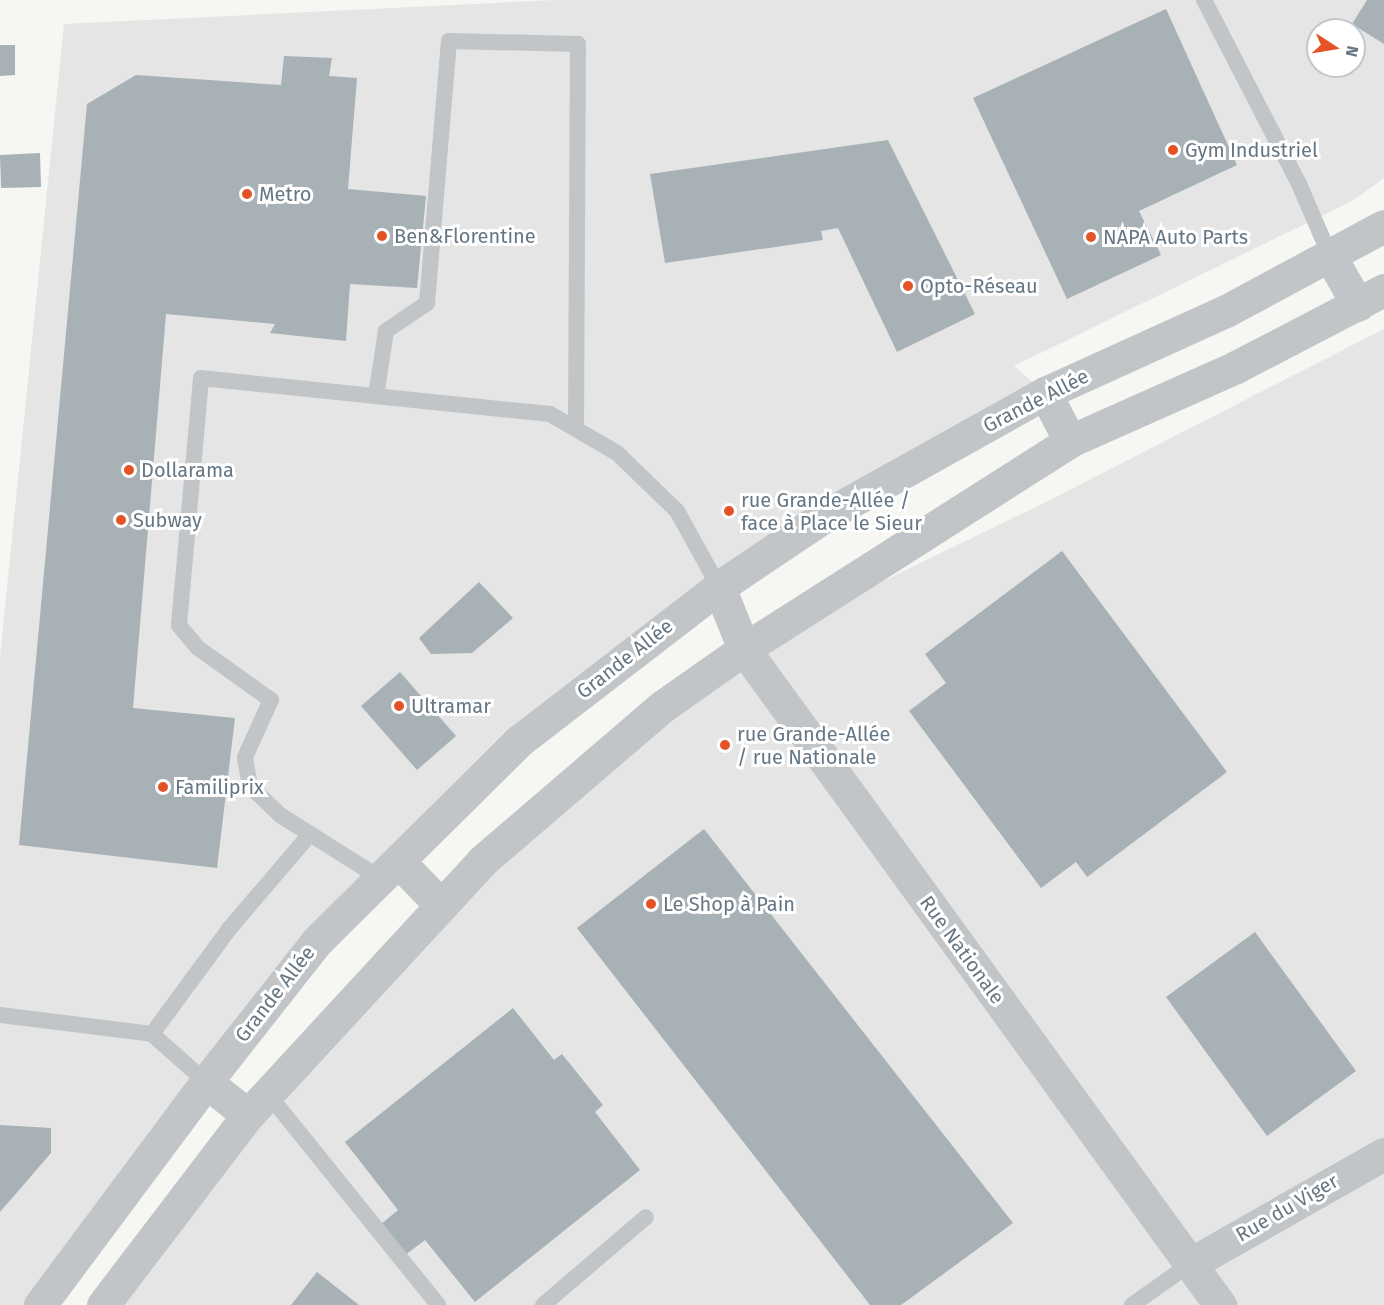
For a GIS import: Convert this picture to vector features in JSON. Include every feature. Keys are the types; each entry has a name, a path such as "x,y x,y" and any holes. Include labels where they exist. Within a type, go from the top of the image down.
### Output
{"street":[{"name":"Grande Allée","path":"40,1305 206,1082 316,942 519,741 719,586 823,517 1045,393 1226,311 1331,258 1384,226"},
{"path":"103,1305 258,1105 441,905 482,861 629,734 744,649 1070,441 1236,367 1371,297 1331,258"},
{"path":"1045,393 1070,441"},
{"name":"Rue Nationale","path":"719,586 744,649 1220,1305"},
{"path":"389,870 441,905"},
{"path":"206,1082 258,1105"},
{"name":"Rue du Viger","path":"1190,1264 1384,1154"}],"lane":[{"path":"1204,0 1299,184 1331,258"},
{"path":"376,396 386,331 427,303 449,41 578,44 576,429"},
{"path":"389,870 310,834 280,815 250,786 245,757 271,700 198,648 179,624 201,378 550,414 617,453 677,511 719,586"},
{"path":"152,1034 229,929 310,834"},
{"path":"0,1016 152,1034 206,1082"},
{"path":"258,1105 438,1305"},
{"path":"543,1305 646,1217"},
{"path":"1132,1305 1190,1264"}],"shaded area":[{"path":"556,0 1384,0 1384,178 1352,201 1014,366 1045,393 823,517 519,741 316,942 42,1305 0,1305 0,657 64,24"},
{"path":"1384,329 1384,1305 103,1305 482,861 744,649 1048,501"}],"building":[{"path":"1367,0 1384,0 1384,44 1366,33 1366,18 1356,18"},
{"path":"1166,9 1237,165 1139,211 1161,255 1067,299 973,98"},
{"path":"0,45 15,45 15,75 0,76"},
{"path":"284,56 332,58 329,76 357,78 348,189 426,196 417,288 350,284 346,341 270,333 275,324 166,314 133,708 235,718 217,868 19,845 87,104 136,75 281,85"},
{"path":"888,140 975,314 897,352 838,228 821,231 823,240 665,263 650,174"},
{"path":"40,153 41,187 1,188 0,155"},
{"path":"1062,551 1227,772 1087,877 1076,862 1041,888 909,711 946,683 925,654"},
{"path":"479,582 513,618 472,653 431,654 419,638"},
{"path":"400,672 456,736 417,770 361,706"},
{"path":"704,829 1013,1223 901,1305 870,1305 577,928"},
{"path":"1255,932 1356,1071 1267,1136 1166,997"},
{"path":"513,1008 554,1060 562,1054 603,1105 595,1112 640,1170 475,1302 425,1240 404,1256 380,1225 398,1210 345,1142"},
{"path":"0,1125 51,1128 51,1153 0,1212"},
{"path":"317,1272 359,1305 291,1305"}],"place":[{"name":"Gym Industriel","path":"1173,150"},
{"name":"Metro","path":"247,194"},
{"name":"Ben&Florentine","path":"382,236"},
{"name":"NAPA Auto Parts","path":"1091,237"},
{"name":"Opto-Réseau","path":"908,286"},
{"name":"Dollarama","path":"129,470"},
{"name":"rue Grande-Allée / face à Place le Sieur","path":"729,511"},
{"name":"Subway","path":"121,520"},
{"name":"Ultramar","path":"399,706"},
{"name":"rue Grande-Allée / rue Nationale","path":"725,745"},
{"name":"Familiprix","path":"163,787"},
{"name":"Le Shop à Pain","path":"651,904"}]}
